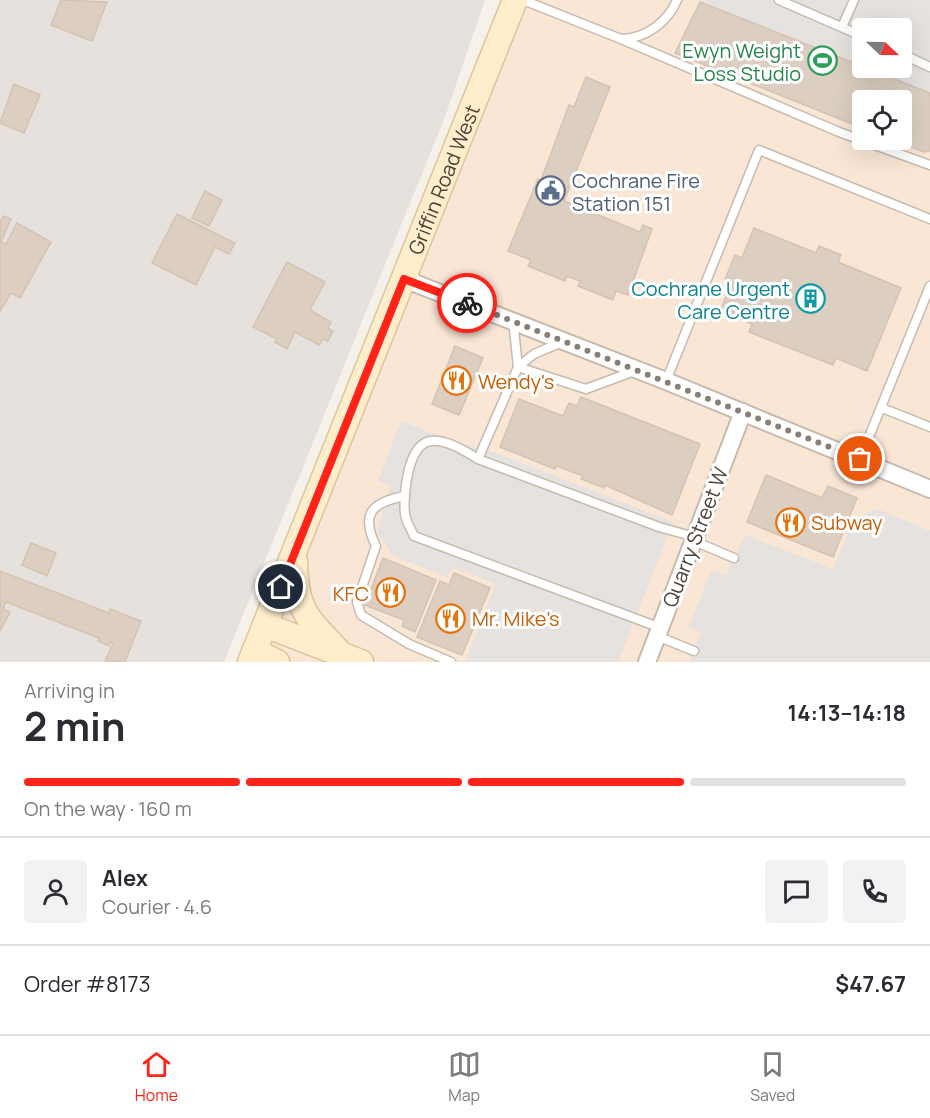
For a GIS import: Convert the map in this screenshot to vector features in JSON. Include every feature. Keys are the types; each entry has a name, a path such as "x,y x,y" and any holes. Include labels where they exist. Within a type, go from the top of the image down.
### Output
{"main road":[{"name":"Griffin Road West","path":"253,656 515,0"},
{"path":"295,551 296,590 301,605 308,618 352,658"},
{"path":"266,625 352,658"},
{"path":"253,656 277,662"}],"street":[{"path":"404,279 639,370 930,489"},
{"name":"Quarry Street W","path":"647,662 743,412"}],"lane":[{"path":"523,0 839,132 930,165"},
{"path":"621,39 637,39 655,27 673,10 677,0"},
{"path":"779,0 852,32"},
{"path":"842,27 854,0"},
{"path":"912,59 930,67"},
{"path":"666,381 759,150 930,219"},
{"path":"860,459 930,286"},
{"path":"478,459 518,367 513,320"},
{"path":"518,367 550,346 567,342"},
{"path":"518,367 586,389 639,370"},
{"path":"882,408 930,427"},
{"path":"694,651 659,632 414,536 405,516 405,480 418,448 430,441 449,444 478,459 695,539 734,558"},
{"path":"405,496 383,500 372,510 368,529 376,546 357,602 361,615 379,627 409,644 451,662"}],"shaded area":[{"path":"0,0 485,0 445,117 224,662 0,662"},
{"path":"529,0 930,0 930,662 250,662"},
{"path":"702,0 930,0 930,93 892,78 912,78 912,18 852,18 852,62 700,2"},
{"path":"401,421 449,440 493,452 673,522 618,662 465,662 496,584 453,567 447,577 392,555 377,532 391,486 378,481"},
{"path":"878,509 930,531 930,662 689,662 701,632 689,627 711,571 726,575 745,535 833,569 854,519"}],"building":[{"path":"61,0 107,2 92,41 51,25"},
{"path":"700,2 852,62 852,78 892,78 930,93 930,151 924,152 912,148 912,90 852,90 852,124 675,53"},
{"name":"Cochrane Fire Station 151","path":"586,77 610,87 564,201 640,232 643,225 652,229 628,295 616,291 613,300 578,286 580,281 567,276 565,281 528,266 531,260 508,251 538,179 541,180 569,105 574,107"},
{"path":"14,84 40,95 24,133 0,123"},
{"path":"205,191 222,200 209,226 192,218"},
{"path":"177,214 235,243 229,254 215,247 196,285 152,263"},
{"path":"3,216 11,219 1,242 6,244 17,223 51,242 20,298 11,293 0,311 0,223"},
{"name":"Cochrane Urgent Care Centre","path":"754,228 816,253 819,246 841,255 838,262 901,288 867,371 836,358 833,365 749,332 752,324 720,311 732,282 725,279 735,255 742,258"},
{"path":"287,262 325,282 310,310 331,322 328,328 333,331 328,341 323,339 319,345 295,332 287,349 275,342 277,339 253,327"},
{"name":"Wendy's","path":"455,346 483,358 459,415 432,404"},
{"path":"581,397 700,444 672,515 605,485 604,488 581,479 583,476 557,466 555,469 500,447 519,399 563,416 569,403 577,406"},
{"path":"766,475 822,498 828,486 857,498 833,557 747,522"},
{"path":"31,543 56,553 47,576 22,565"},
{"path":"383,558 436,580 415,632 402,626 404,620 365,605"},
{"path":"0,571 109,613 110,609 141,621 125,662 105,662 113,643 110,642 109,646 98,641 99,638 6,602 3,609 10,612 0,631"},
{"name":"Mr. Mike's","path":"454,573 490,588 462,655 417,637 440,581 449,585"}],"way so far":[{"path":"467,303 860,459"}],"place":[{"name":"Ewyn Weight Loss Studio","path":"822,61"},
{"name":"Cochrane Fire Station 151","path":"551,191"},
{"name":"Cochrane Urgent Care Centre","path":"811,299"},
{"name":"Wendy's","path":"457,381"},
{"name":"Subway","path":"790,522"},
{"name":"KFC","path":"390,593"},
{"name":"Mr. Mike's","path":"451,618"}],"route":[{"path":"281,587 404,279 467,303"}]}
